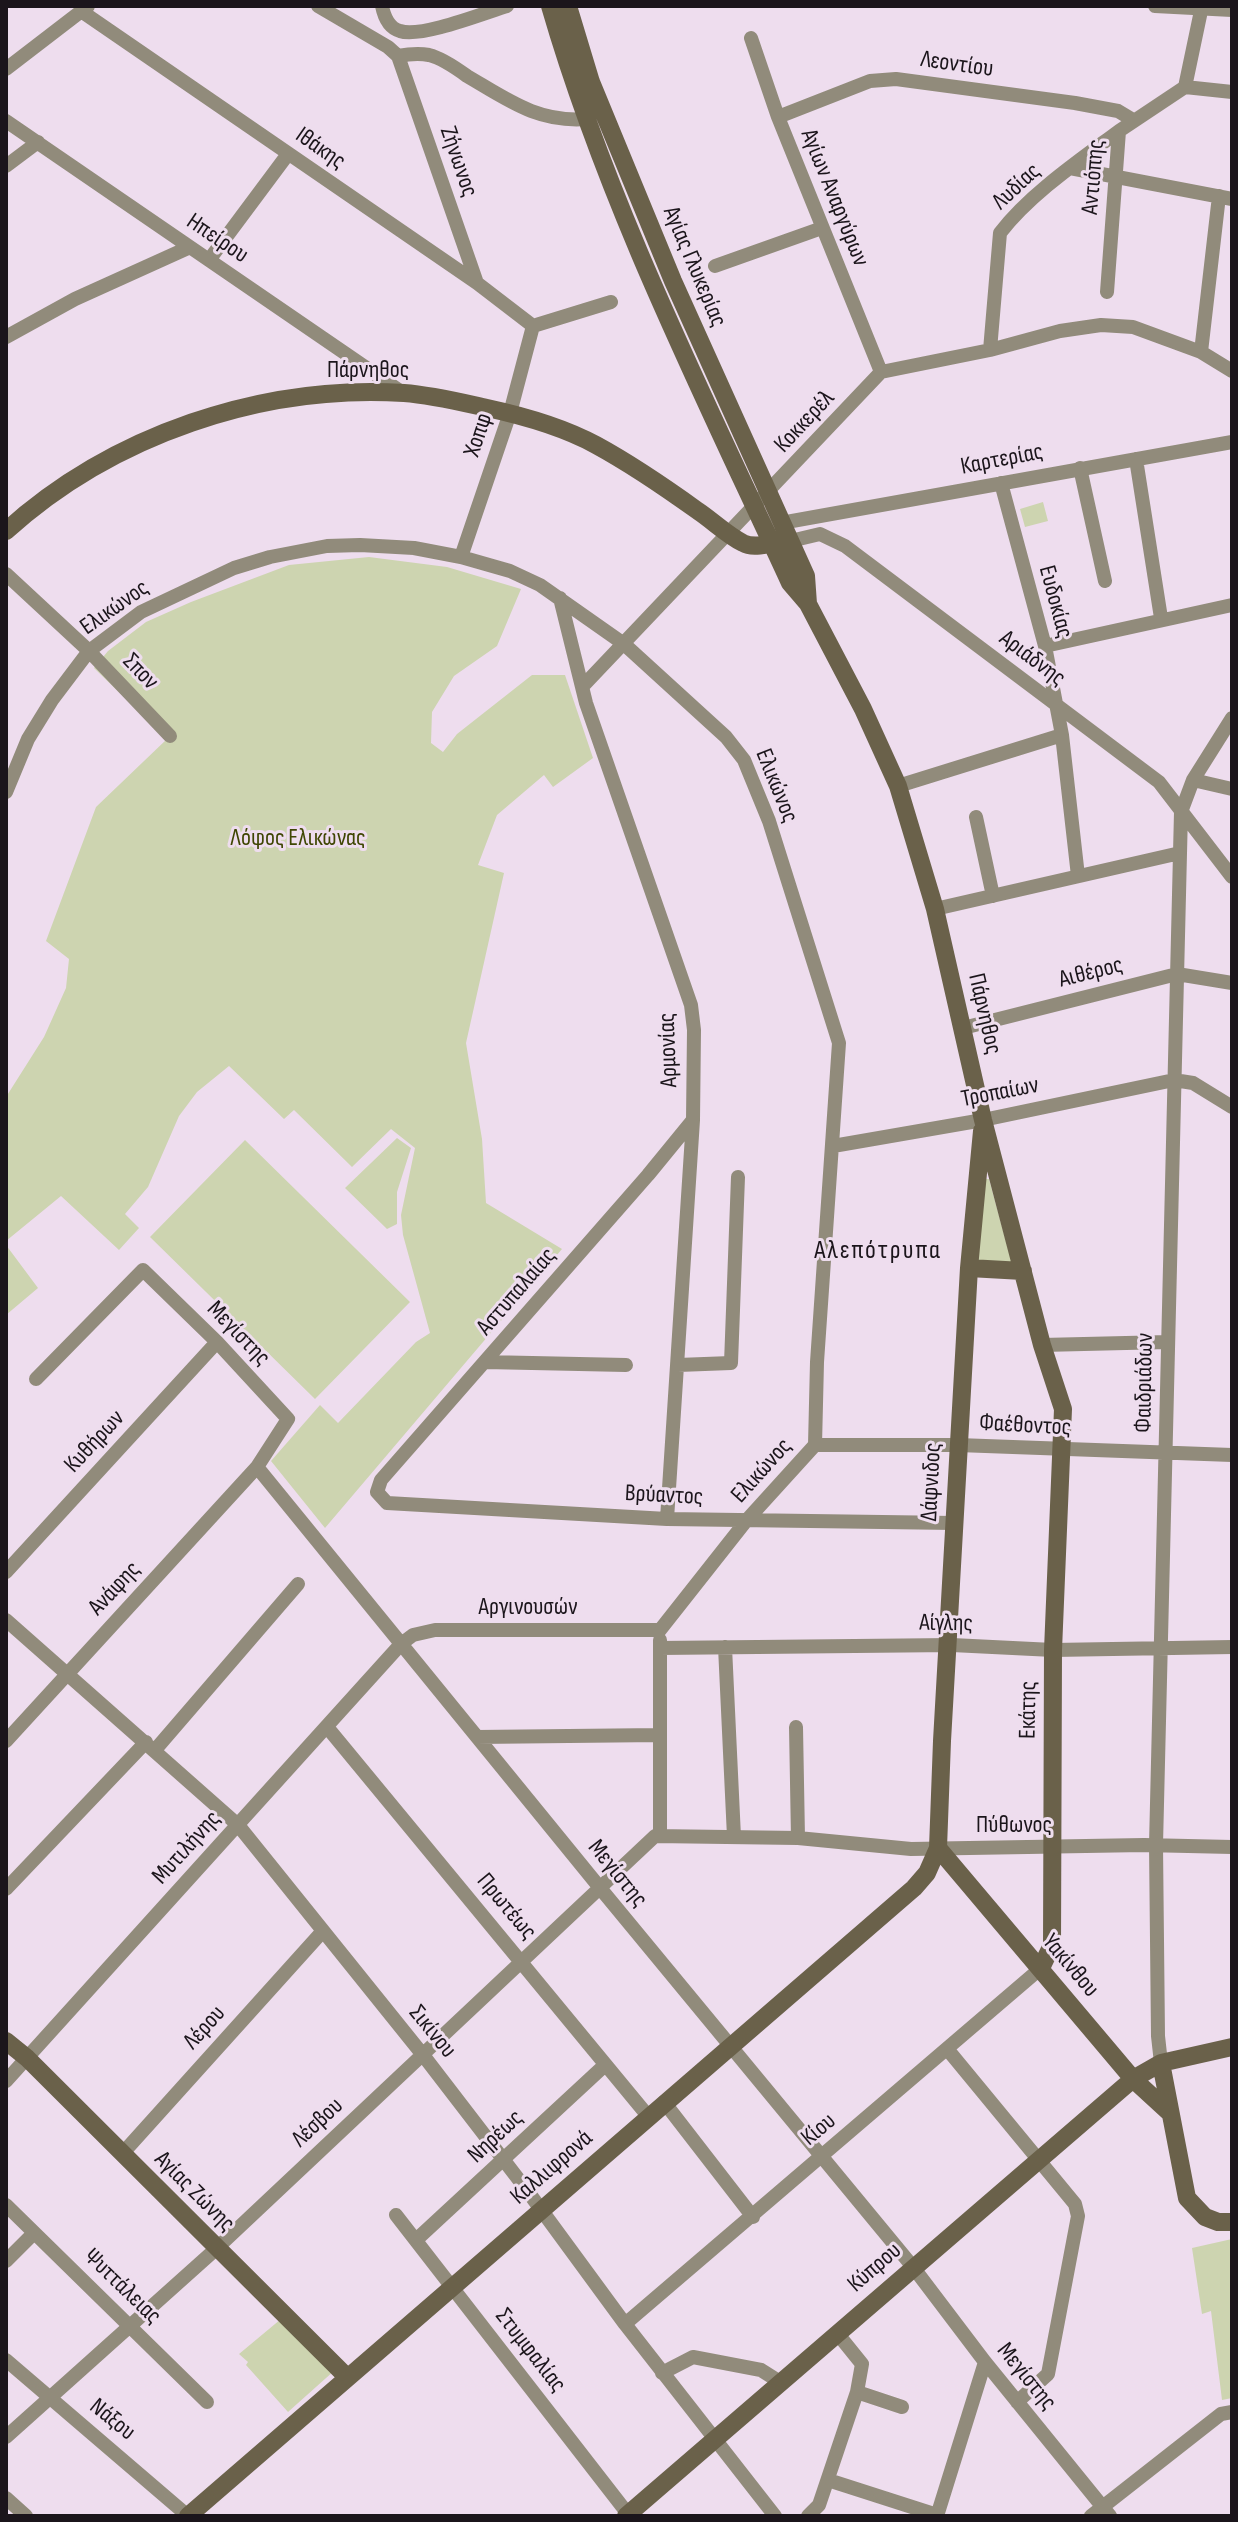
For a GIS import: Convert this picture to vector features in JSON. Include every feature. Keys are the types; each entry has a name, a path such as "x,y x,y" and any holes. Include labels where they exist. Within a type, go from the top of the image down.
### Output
{"street":[{"path":"318,6 398,56 432,56 533,113 568,121 587,119"},
{"path":"382,6 390,25 399,31 419,33 507,6"},
{"name":"Αγίας Γλυκερίας","path":"550,6 587,119 655,289 698,385 761,500"},
{"name":"Αγίας Γλυκερίας","path":"568,6 603,111 761,500"},
{"path":"1155,6 1232,10"},
{"path":"1202,7 1185,87 1232,92"},
{"path":"6,69 83,8"},
{"name":"Ιθάκης","path":"83,8 477,283 533,326"},
{"name":"Αγίων Αναργύρων","path":"751,38 778,117 881,372"},
{"name":"Ζήνωνος","path":"398,56 477,283"},
{"name":"Λεοντίου","path":"778,117 870,81 896,79 1075,103 1118,111 1133,120"},
{"name":"Αντιόπης","path":"1107,292 1119,131 1185,87"},
{"name":"Ηπείρου","path":"6,121 403,393"},
{"name":"Λυδίας","path":"990,350 1000,233 1009,221 1070,168 1119,131"},
{"path":"6,166 38,142"},
{"path":"209,260 288,154"},
{"path":"1070,168 1225,198 1201,352"},
{"path":"715,266 822,228"},
{"path":"6,337 75,299 190,247"},
{"path":"533,326 611,302"},
{"path":"881,372 990,350 1060,331 1101,325 1133,327 1201,352 1232,371"},
{"name":"Χοπφ","path":"461,557 510,413 533,326"},
{"name":"Κοκκερέλ","path":"582,687 881,372"},
{"name":"Πάρνηθος","path":"6,531 61,488 102,464 149,439 193,422 249,406 301,396 403,393 444,398 555,427 596,445 748,546 781,543 806,576 808,604 863,709 898,786 935,909 983,1120 1042,1345 1063,1409 1063,1450"},
{"name":"Καρτερίας","path":"773,525 1232,442"},
{"path":"1136,459 1161,618"},
{"path":"1080,468 1105,581"},
{"name":"Ευδοκίας","path":"1001,483 1045,646 1062,735 1078,876"},
{"path":"761,500 781,543 820,534 815,516"},
{"path":"730,534 773,525"},
{"name":"Αριάδνης","path":"820,534 845,546 1159,782 1232,877"},
{"name":"Ελικώνος","path":"6,792 28,739 52,700 89,651 141,612 234,568 270,557 327,546 414,548 510,571 540,585 624,644 737,749 761,801 839,1043 817,1362 815,1445 746,1521 660,1630"},
{"name":"Σπον","path":"6,574 89,651 170,736"},
{"name":"Αρμονίας","path":"560,598 582,687 691,1005 693,1120 667,1519"},
{"path":"1045,646 1161,618 1232,605"},
{"name":"Φαιδριάδων","path":"1161,2063 1156,1845 1181,812 1193,780 1232,718"},
{"path":"898,786 1062,735"},
{"path":"1193,780 1232,789"},
{"path":"976,817 993,896"},
{"path":"935,909 1180,853"},
{"name":"Αιθέρος","path":"963,1028 1177,974 1232,983"},
{"path":"1174,1080 1193,1083 1232,1107"},
{"name":"Τροπαίων","path":"833,1146 983,1120 1174,1080"},
{"name":"Αστυπαλαίας","path":"377,1492 381,1480 693,1120"},
{"name":"Δάφνιδος","path":"938,1848 958,1445 969,1268 983,1120"},
{"path":"678,1365 731,1363 738,1177"},
{"path":"969,1268 1023,1271"},
{"name":"Μεγίστης","path":"36,1379 143,1270 217,1342 288,1419 257,1467 913,2267 1101,2513"},
{"name":"Κυθήρων","path":"6,1572 217,1342"},
{"path":"1042,1345 1168,1342"},
{"path":"485,1362 626,1365"},
{"name":"Φαέθοντος","path":"815,1445 958,1445 1232,1455"},
{"name":"Εκάτης","path":"1041,1968 1052,1945 1053,1650 1063,1450"},
{"name":"Ανάφης","path":"6,1741 257,1467"},
{"name":"Βρύαντος","path":"377,1492 387,1503 667,1519 954,1523"},
{"path":"6,1889 150,1746 298,1584"},
{"name":"Σικίνου","path":"6,1620 238,1825 423,2055 662,2373 775,2516"},
{"name":"Αργινουσών","path":"401,1644 413,1635 435,1630 660,1630"},
{"path":"658,1836 660,1630"},
{"name":"Μυτιλήνης","path":"6,2081 401,1644"},
{"name":"Αίγλης","path":"660,1648 947,1645 1053,1650 1232,1647"},
{"path":"725,1647 734,1837"},
{"name":"Πρωτέως","path":"327,1727 648,2116"},
{"path":"796,1727 798,1838"},
{"path":"477,1737 660,1735"},
{"name":"Πύθωνος","path":"658,1836 798,1838 911,1849 1156,1845 1232,1847"},
{"name":"Λέσβου","path":"6,2437 217,2248 658,1836"},
{"name":"Υακίνθου","path":"938,1848 1133,2079 1169,2112"},
{"name":"Καλλιφρονά","path":"188,2516 919,1883 930,1868 938,1848"},
{"name":"Λέρου","path":"122,2154 322,1932"},
{"name":"Κίου","path":"625,2324 1041,1968"},
{"name":"Αγίας Ζώνης","path":"6,2041 27,2058 347,2377"},
{"name":"Κύπρου","path":"627,2515 1133,2079 1161,2063 1232,2047"},
{"path":"948,2050 1075,2204 1078,2216 1048,2374 1017,2402"},
{"path":"1161,2063 1187,2198 1205,2217 1218,2222 1232,2222"},
{"name":"Νηρέως","path":"416,2240 605,2065"},
{"path":"664,2102 753,2217"},
{"name":"Ψυττάλειας","path":"6,2205 207,2402"},
{"name":"Στυμφαλίας","path":"396,2215 627,2515"},
{"path":"6,2261 34,2233"},
{"path":"808,2516 819,2505 828,2480 857,2392 862,2364 837,2333"},
{"path":"662,2373 693,2357 761,2370 780,2382"},
{"name":"Νάξου","path":"6,2360 188,2516"},
{"path":"828,2480 937,2516 985,2362"},
{"path":"857,2392 902,2407"},
{"path":"1101,2513 1226,2413"},
{"path":"6,2498 26,2516"}],"green space":[{"path":"1043,502 1048,521 1025,527 1020,509"},
{"name":"Λόφος Ελικώνας","path":"369,557 447,567 521,589 497,646 454,676 432,712 431,743 443,752 457,734 532,675 565,675 593,758 553,787 544,775 497,815 478,865 504,873 466,1043 482,1139 486,1203 562,1249 325,1528 271,1461 320,1405 338,1423 416,1342 430,1333 403,1235 401,1215 415,1148 391,1129 352,1167 294,1110 284,1119 229,1066 197,1092 179,1116 148,1187 125,1214 139,1228 119,1250 61,1196 6,1241 6,1097 44,1037 66,988 69,959 46,941 96,807 167,739 94,668 108,651 146,622 191,602 289,565"},
{"path":"397,1138 411,1148 397,1192 397,1224 387,1229 345,1188"},
{"path":"245,1140 410,1302 315,1399 150,1237"},
{"path":"983,1179 989,1179 1013,1267 975,1265"},
{"path":"6,1245 38,1288 6,1315"},
{"path":"1232,2239 1232,2398 1222,2400 1211,2311 1202,2314 1192,2248"},
{"path":"281,2319 335,2370 288,2412 239,2354"}],"district":[{"name":"Αλεπότρυπα","path":"878,1251"}]}
